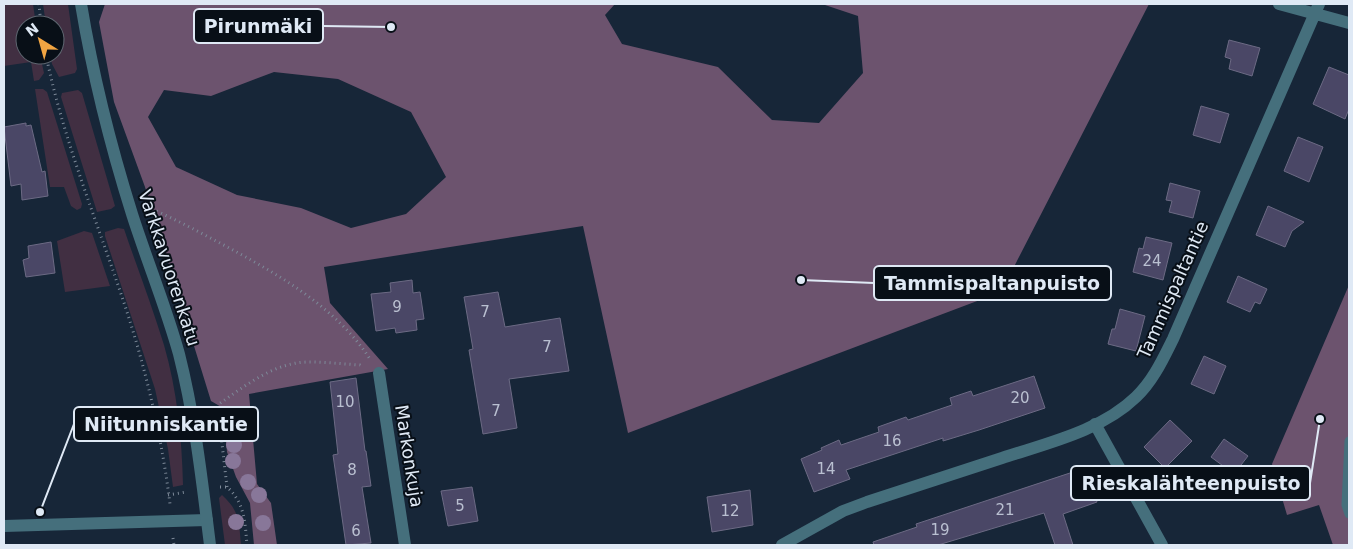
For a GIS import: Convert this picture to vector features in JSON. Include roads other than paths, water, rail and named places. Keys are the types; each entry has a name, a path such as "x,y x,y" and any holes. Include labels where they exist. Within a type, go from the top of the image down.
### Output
{"street":[{"name":"Varkkavuorenkatu","path":"81,4 97,90 111,144 132,215 178,353 192,412 210,545"},
{"path":"1279,4 1317,8 1349,23"},
{"name":"Tammispaltantie","path":"782,545 804,540 843,511 1062,438 1117,413 1136,396 1151,379 1173,339 1317,8"},
{"name":"Markonkuja","path":"379,373 405,545"},
{"path":"1095,424 1162,545"},
{"path":"4,526 207,520"}],"lane":[{"path":"1349,441 1346,505 1349,514"}],"place":[{"name":"Pirunmäki","path":"391,27"},
{"name":"Tammispaltanpuisto","path":"801,280"},
{"name":"Rieskalähteenpuisto","path":"1320,419"},
{"name":"Niitunniskantie","path":"40,512"}]}
